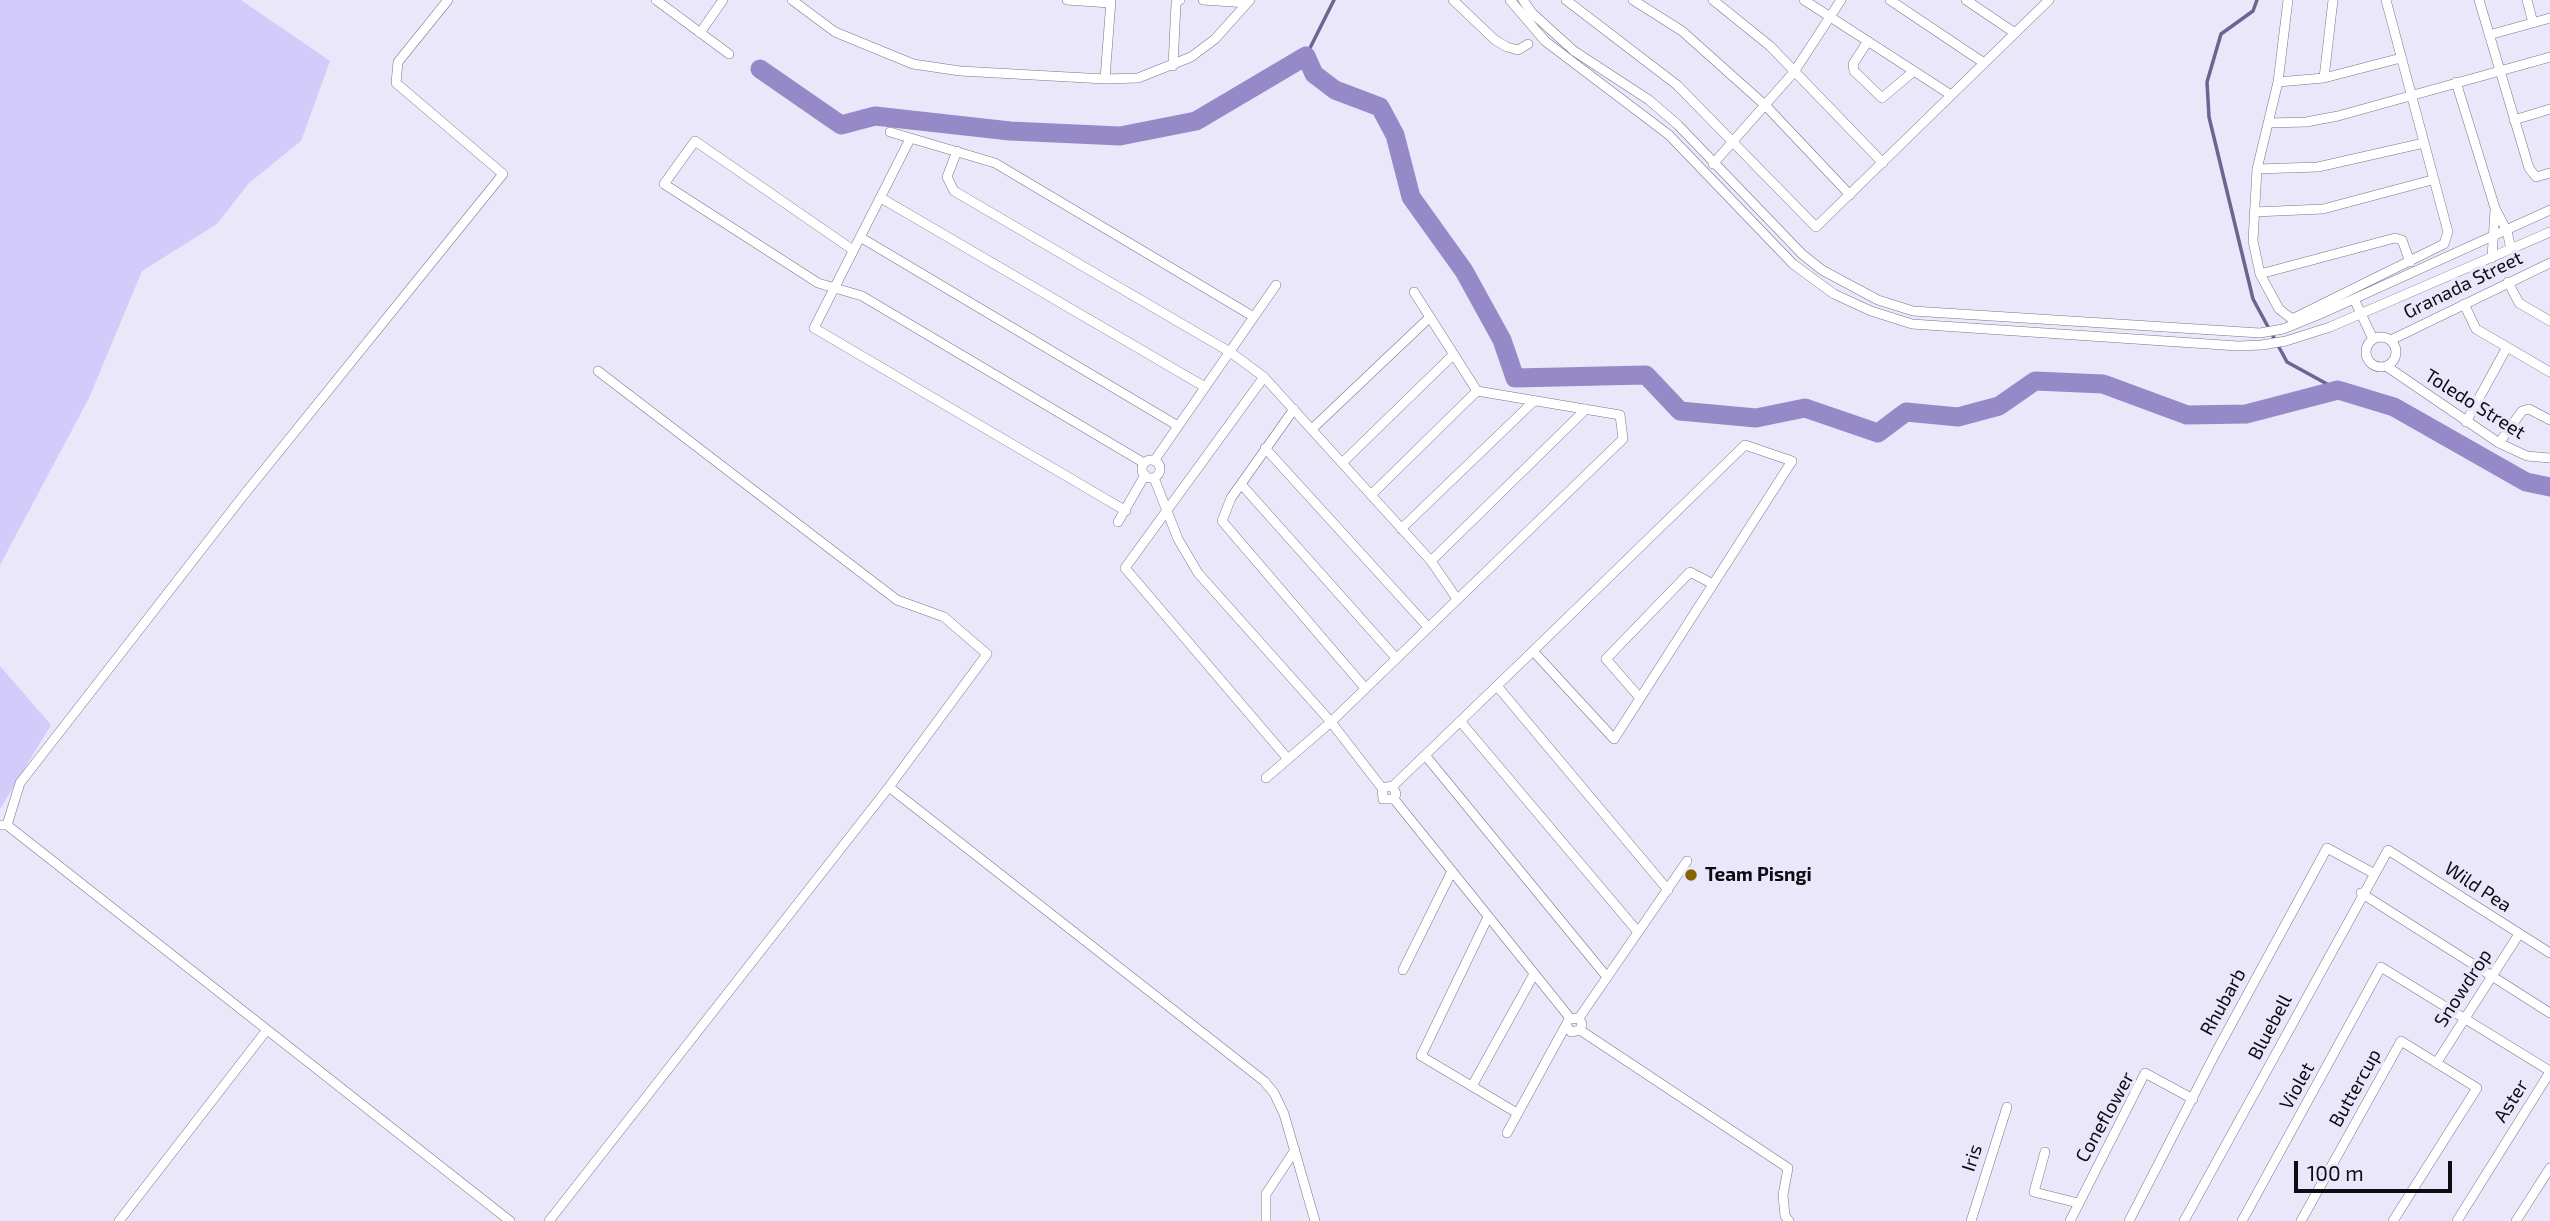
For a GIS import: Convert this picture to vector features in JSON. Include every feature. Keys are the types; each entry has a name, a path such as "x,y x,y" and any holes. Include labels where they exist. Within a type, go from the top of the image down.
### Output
{"street":[{"path":"448,0 398,62 396,83 503,174 243,496 20,783 4,825 510,1221"},
{"path":"656,0 729,54"},
{"path":"700,33 723,0"},
{"path":"792,0 835,32 913,64 960,71 1105,79 1138,78 1173,66 1215,39 1249,2"},
{"path":"1067,0 1110,1 1105,79"},
{"path":"1173,66 1177,3 1180,0"},
{"path":"1203,0 1249,2"},
{"path":"1452,0 1495,40 1507,47 1518,50 1528,44"},
{"path":"1510,0 1545,41 1638,110 1706,172 1758,230 1812,279 1859,306 1912,324 2238,346 2286,341 2362,313 2550,232"},
{"path":"1522,0 1532,13 1574,51 1648,100 1715,162 1778,230 1822,270 1878,300 1913,311 2260,332 2283,329 2550,210"},
{"path":"1566,0 1677,85 1735,141 1816,227 2049,0"},
{"path":"1633,0 1682,31 1766,107 1850,195"},
{"path":"1713,0 1761,38 1883,163"},
{"path":"1804,0 1951,95"},
{"path":"1706,172 1766,107 1794,72 1840,0"},
{"path":"1890,0 1984,63"},
{"path":"1966,0 2015,33"},
{"path":"2287,0 2278,82 2257,169 2253,241 2260,274 2279,309 2292,319 2444,244 2448,232 2386,0"},
{"path":"2324,78 2333,0"},
{"path":"2479,0 2529,168 2536,177 2550,173"},
{"path":"2527,0 2533,23"},
{"path":"2488,35 2550,18"},
{"path":"1868,41 1853,64 1854,71 1882,98 1914,71"},
{"path":"2269,123 2306,122 2338,116 2550,57"},
{"path":"2278,82 2324,78 2401,58"},
{"path":"2456,82 2495,208 2507,231 2511,249"},
{"path":"2514,120 2550,109"},
{"path":"890,132 995,163 1254,317"},
{"path":"910,139 814,328 1126,511"},
{"path":"853,250 695,141 664,184 818,283 862,296 1149,462 1159,470 1149,476 1118,522"},
{"path":"2257,169 2318,167 2424,143"},
{"path":"957,151 947,177 954,191 1230,352 1264,377 1431,561 1457,599"},
{"path":"2254,212 2323,209 2432,180"},
{"path":"881,198 1205,387"},
{"path":"2492,258 2495,208"},
{"path":"860,237 1178,426"},
{"path":"2260,274 2395,238 2402,240 2410,262"},
{"name":"Granada Street","path":"2391,340 2550,263"},
{"path":"2508,282 2519,303 2550,321"},
{"path":"1276,285 1178,426 1142,469 1149,476 1198,573 1331,722 1382,788 1382,799 1394,799"},
{"path":"1266,778 1331,722 1623,439 1620,415 1477,391 1414,292"},
{"path":"2354,299 2373,339 2385,337 2391,340 2397,355 2386,366"},
{"path":"2463,304 2476,329 2550,372"},
{"path":"1312,429 1430,317"},
{"name":"Toledo Street","path":"2373,339 2367,349 2367,355 2374,365 2386,366 2499,443 2528,456 2550,458"},
{"path":"2466,422 2507,347"},
{"path":"1342,463 1453,355"},
{"path":"549,1221 888,787 987,654 944,617 897,600 598,371"},
{"path":"1264,377 1125,568 1289,759"},
{"path":"1371,495 1477,391"},
{"path":"1401,529 1533,401"},
{"path":"1294,408 1241,484 1222,521 1365,688"},
{"path":"1431,561 1586,409"},
{"path":"2499,443 2522,411 2529,409 2550,420"},
{"path":"1382,788 1393,786 1745,445 1792,461 1614,738 1533,651"},
{"path":"1265,448 1428,627"},
{"path":"1241,484 1396,658"},
{"path":"1640,698 1606,659 1690,572 1713,584"},
{"path":"1497,685 1668,890"},
{"path":"1460,721 1638,932"},
{"path":"1425,755 1607,977"},
{"path":"1393,786 1396,794 1394,799"},
{"path":"888,787 1264,1081 1275,1093 1315,1221"},
{"path":"1394,799 1572,1020 1582,1024 1580,1030"},
{"name":"Rhubarb","path":"2129,1221 2327,848 2373,873"},
{"name":"Bluebell","path":"2184,1221 2361,893 2388,850"},
{"name":"Wild Pea","path":"2388,850 2550,953"},
{"path":"1507,1133 1572,1020 1607,977 1687,861"},
{"path":"1403,970 1452,871"},
{"path":"2361,893 2550,1013"},
{"path":"1488,917 1420,1056 1517,1114"},
{"name":"Snowdrop","path":"2437,1062 2519,934"},
{"name":"Violet","path":"2242,1221 2381,967 2465,1018"},
{"path":"1472,1086 1534,974"},
{"path":"2465,1018 2550,1071"},
{"path":"1572,1020 1572,1032 1580,1030 1788,1168 1783,1195 1785,1216 1789,1221"},
{"path":"119,1221 266,1031"},
{"name":"Buttercup","path":"2301,1221 2401,1041 2477,1088 2393,1221"},
{"name":"Aster","path":"2457,1221 2550,1071"},
{"name":"Coneflower","path":"2070,1221 2145,1073 2193,1099"},
{"name":"Iris","path":"1971,1221 2007,1107"},
{"path":"1266,1221 1266,1194 1295,1150"},
{"path":"2045,1152 2034,1192 2078,1203"},
{"path":"2516,1221 2550,1168"}],"shaded area":[{"path":"0,0 241,0 330,61 301,141 249,183 217,224 142,271 89,398 0,565"},
{"path":"0,666 51,725 0,809"}],"waterway":[{"path":"1306,56 1334,0"},
{"path":"2257,0 2253,11 2221,34 2207,82 2209,117 2253,299 2287,362 2338,390"},
{"path":"760,69 841,125 875,116 1010,131 1120,136 1196,121 1306,56 1314,74 1335,90 1380,107 1395,135 1411,197 1464,271 1502,340 1515,378 1646,375 1680,411 1756,418 1805,408 1878,433 1906,412 1958,417 1999,406 2035,381 2103,384 2187,415 2246,414 2338,390 2394,407 2526,482 2550,487"}],"place":[{"name":"Team Pisngi","path":"1691,875"}]}
